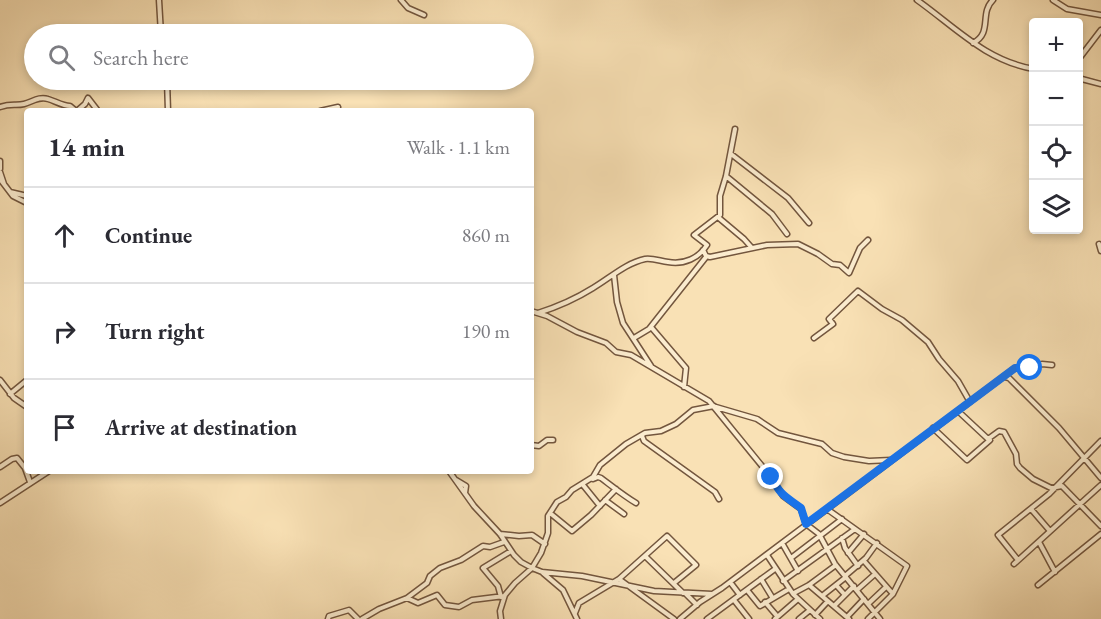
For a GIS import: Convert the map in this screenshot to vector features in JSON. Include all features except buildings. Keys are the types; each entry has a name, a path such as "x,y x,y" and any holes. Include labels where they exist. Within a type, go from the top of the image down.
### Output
{"street":[{"path":"159,0 160,24"},
{"path":"401,0 408,8 424,15"},
{"path":"917,0 973,43 1000,59 1029,68"},
{"path":"973,43 985,31 986,9 993,0"},
{"path":"1053,0 1067,9 1101,15"},
{"path":"1083,53 1101,30"},
{"path":"1083,79 1101,84"},
{"path":"167,90 168,108"},
{"path":"0,106 13,103 24,104 43,98 58,101 73,108"},
{"path":"80,108 88,98 96,108"},
{"path":"334,108 338,107"},
{"path":"538,313 585,292 614,274 646,259 686,262 703,250 707,244 694,235 718,218 720,196 735,129"},
{"path":"731,154 788,198 809,224"},
{"path":"0,161 4,184"},
{"path":"726,176 772,214 787,234"},
{"path":"0,179 9,192 24,201"},
{"path":"9,192 24,195"},
{"path":"718,218 752,248"},
{"path":"634,338 651,327 706,257 772,245 798,244 849,273 860,248 868,240"},
{"path":"1099,244 1101,250"},
{"path":"703,250 706,257"},
{"path":"614,274 617,302 622,319 652,368"},
{"path":"814,338 833,324 829,319 858,291 882,309 902,320 928,342 958,381 970,402"},
{"path":"534,312 548,316 577,332 606,344 616,352 631,355 714,406 788,501 801,508 806,524 820,536 836,565 880,619"},
{"path":"651,327 686,368 684,387"},
{"path":"680,619 1015,368 1032,368 1042,364 1052,365"},
{"path":"1004,377 1009,378 1052,421 1101,478"},
{"path":"0,380 10,394 24,405"},
{"path":"10,394 24,382"},
{"path":"552,514 557,502 594,476 606,460 626,444 642,435 676,424 693,410 714,406 757,419 778,433 822,444 832,453 844,457 869,461 892,460"},
{"path":"958,411 986,438 991,439"},
{"path":"933,428 968,460 999,431 1004,432 1016,454 1016,463 1020,468 1033,479 1051,488 1058,486 1064,488 1101,526"},
{"path":"642,435 644,441 717,493 719,499"},
{"path":"534,445 553,440"},
{"path":"1018,560 998,535 1058,486 1101,441"},
{"path":"0,467 14,458 17,458 24,467"},
{"path":"27,474 30,482"},
{"path":"0,503 44,474"},
{"path":"451,474 511,551 521,562 531,568 542,572 569,574 685,594 713,594"},
{"path":"501,619 503,596 531,568 544,544 548,521 560,502 598,477 636,503"},
{"path":"583,485 600,506"},
{"path":"1014,564 1101,485"},
{"path":"552,514 572,531 616,489"},
{"path":"605,500 624,514"},
{"path":"827,509 907,566 892,594 868,619"},
{"path":"1031,509 1050,531"},
{"path":"790,558 842,519"},
{"path":"783,581 855,528"},
{"path":"500,534 519,537 532,535 544,544"},
{"path":"848,553 864,534"},
{"path":"1038,585 1101,534"},
{"path":"578,616 579,603 619,579 667,536 696,565 674,583"},
{"path":"842,538 848,553 858,566"},
{"path":"328,619 329,616 339,615 348,610 358,619 407,598 427,583 432,574 440,568 461,560 483,546 490,547 504,542"},
{"path":"1039,542 1055,572"},
{"path":"782,543 798,571"},
{"path":"822,596 864,561 877,543"},
{"path":"503,596 483,568 511,551"},
{"path":"767,555 793,594 820,619"},
{"path":"645,556 697,605"},
{"path":"864,561 892,594"},
{"path":"793,594 836,565"},
{"path":"707,619 775,569"},
{"path":"542,572 560,587 578,616"},
{"path":"834,606 845,595 875,574"},
{"path":"619,579 674,619"},
{"path":"761,579 772,597"},
{"path":"730,582 740,595"},
{"path":"809,585 848,618 864,599"},
{"path":"836,585 845,595"},
{"path":"868,604 886,587"},
{"path":"747,590 759,605 789,589"},
{"path":"407,598 418,603 437,595 446,605 459,607 472,600 503,596"},
{"path":"765,602 776,617 798,599"},
{"path":"734,600 749,619"},
{"path":"815,615 828,601"},
{"path":"798,619 810,610"},
{"path":"738,619 744,615"}],"route":[{"path":"771,477 788,501 801,508 806,524 1015,368 1030,368"}]}
